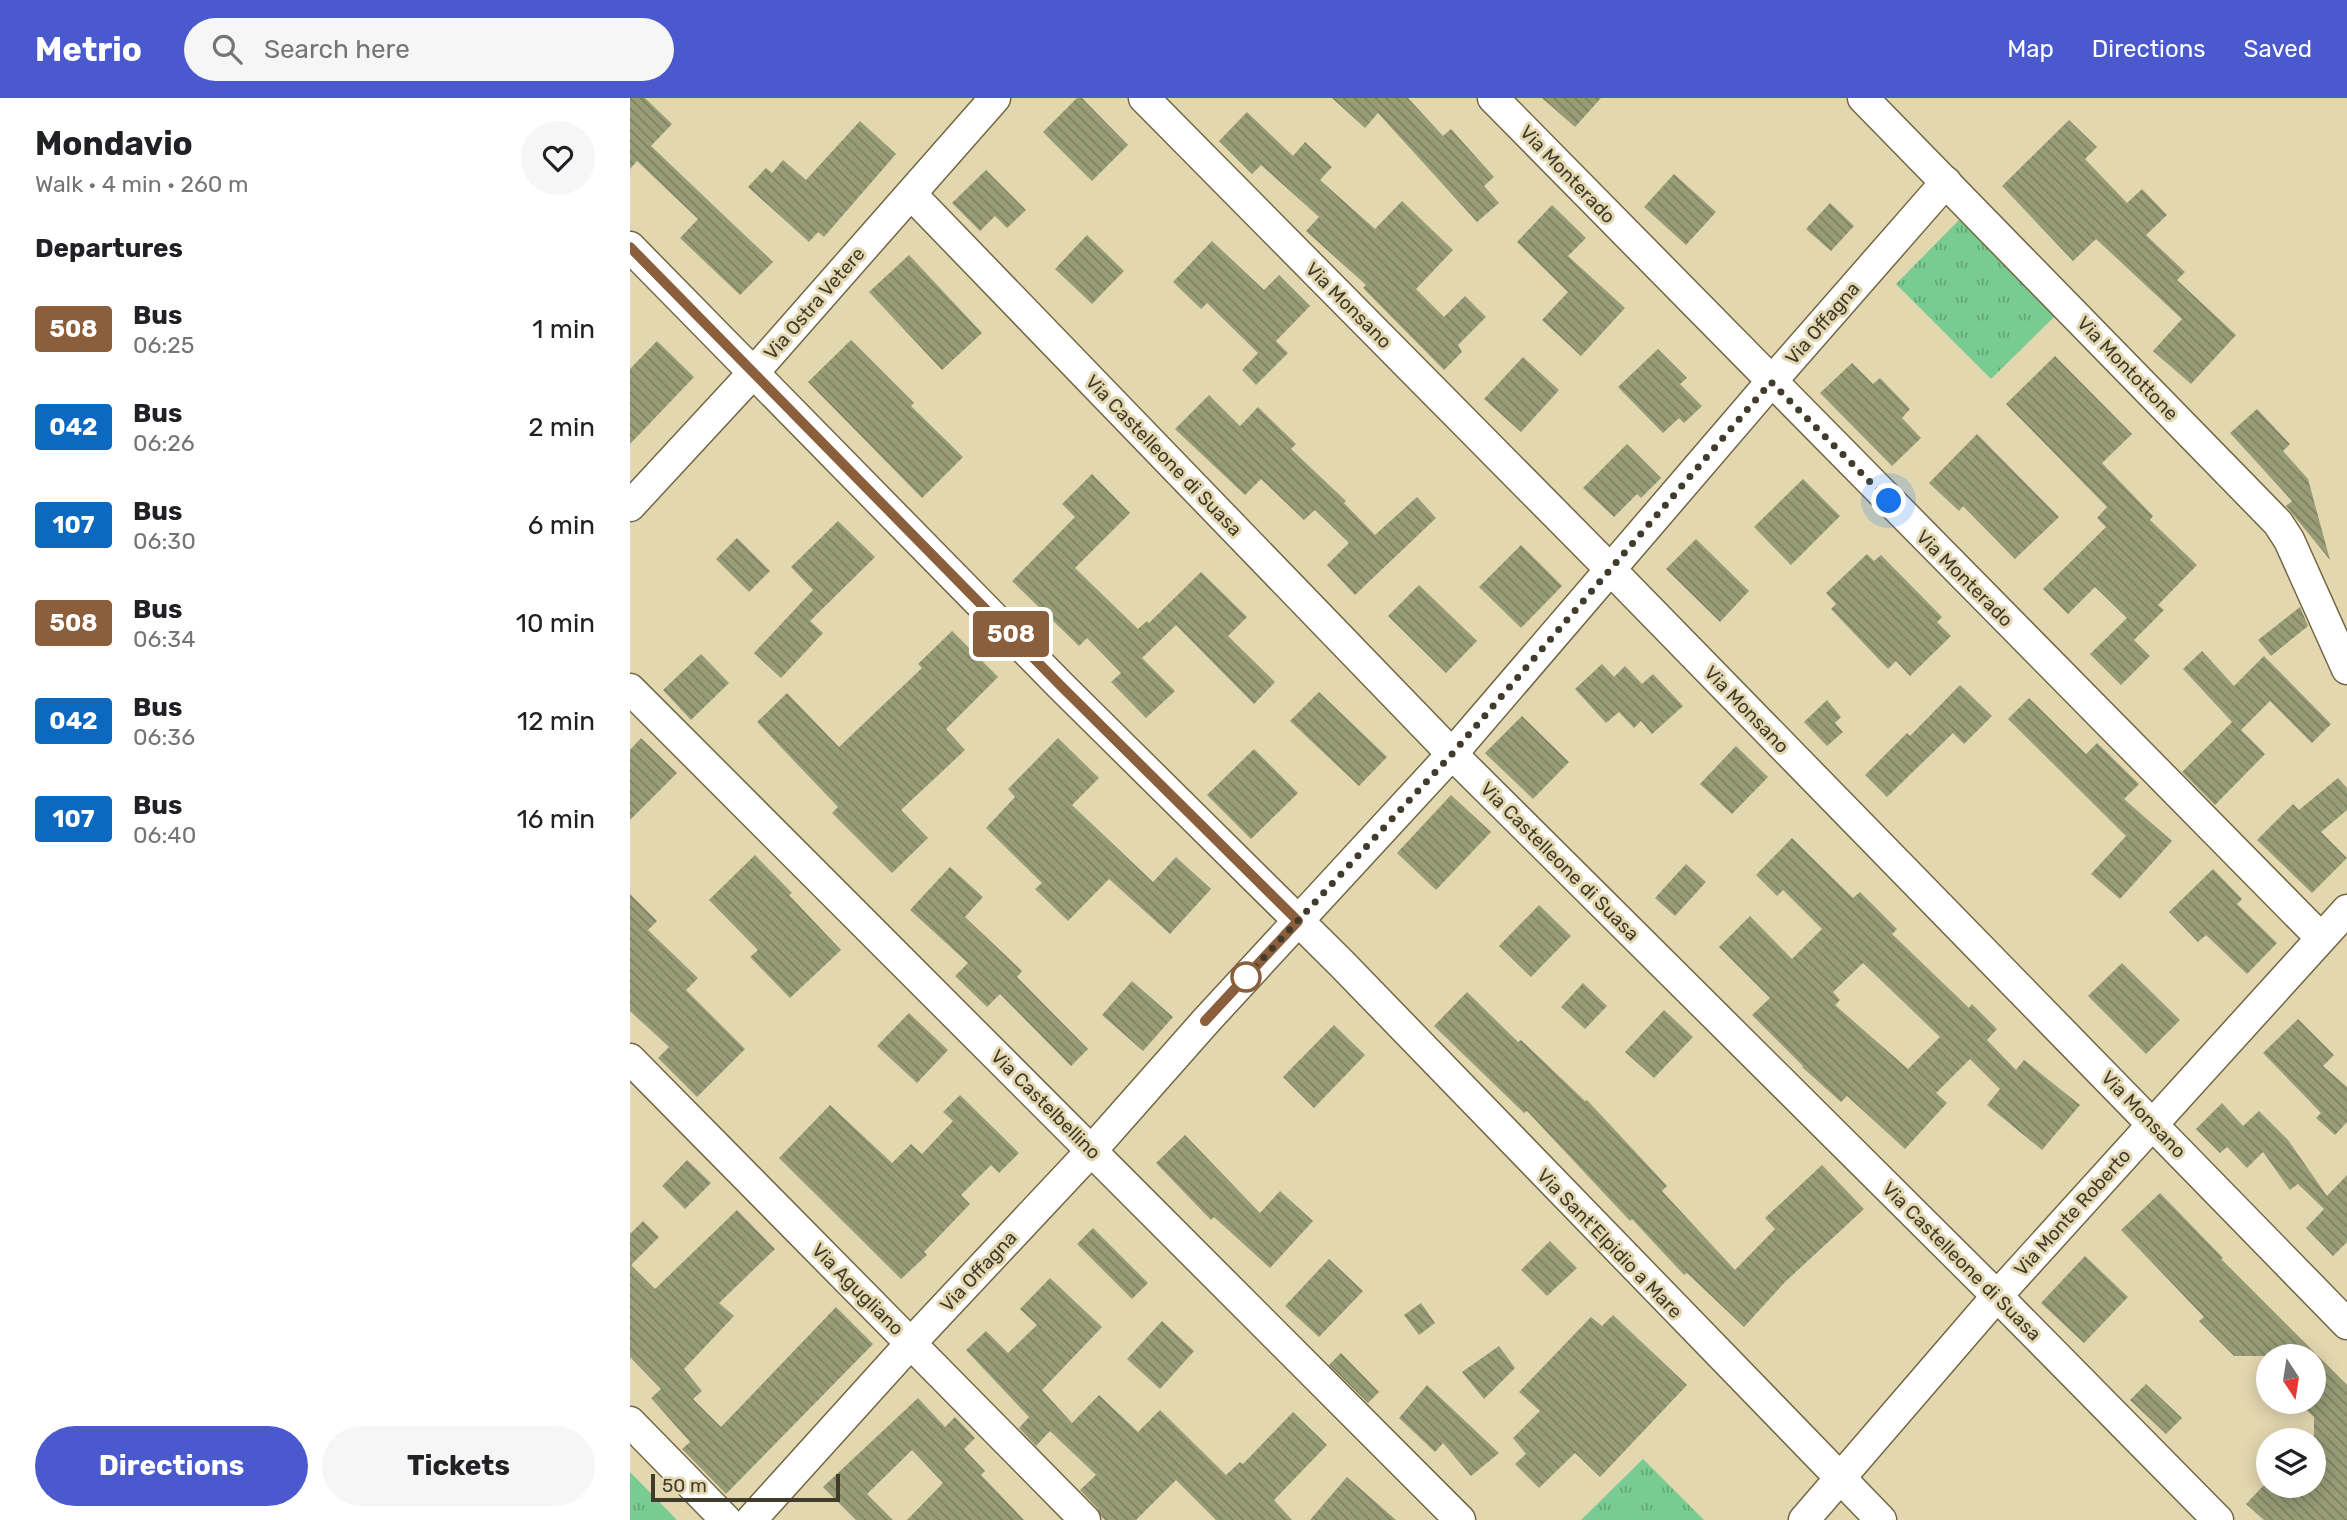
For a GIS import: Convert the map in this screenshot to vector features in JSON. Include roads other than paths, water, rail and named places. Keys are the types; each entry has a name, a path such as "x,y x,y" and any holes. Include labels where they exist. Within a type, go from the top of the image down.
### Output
{"street":[{"name":"Via Ostra Vetere","path":"630,506 754,372 995,98"},
{"name":"Via Monsano","path":"1144,98 1611,570 2347,1324"},
{"name":"Via Monterado","path":"1493,98 2320,939"},
{"name":"Via Montottone","path":"1863,98 2278,523 2290,540 2347,669"},
{"name":"Via Offagna","path":"751,1520 1452,754 1946,181"},
{"name":"Via Castelleone di Suasa","path":"911,194 1452,754 1997,1296 2218,1520"},
{"path":"630,247 754,372"},
{"name":"Via Sant'Elpidio a Mare","path":"754,372 1248,873 1341,963 1881,1520"},
{"name":"Via Castelbellino","path":"630,689 1460,1520"},
{"name":"Via Monte Roberto","path":"1804,1520 1997,1296 2347,910"},
{"name":"Via Agugliano","path":"630,1059 1085,1520"},
{"path":"630,1422 726,1520"}]}
